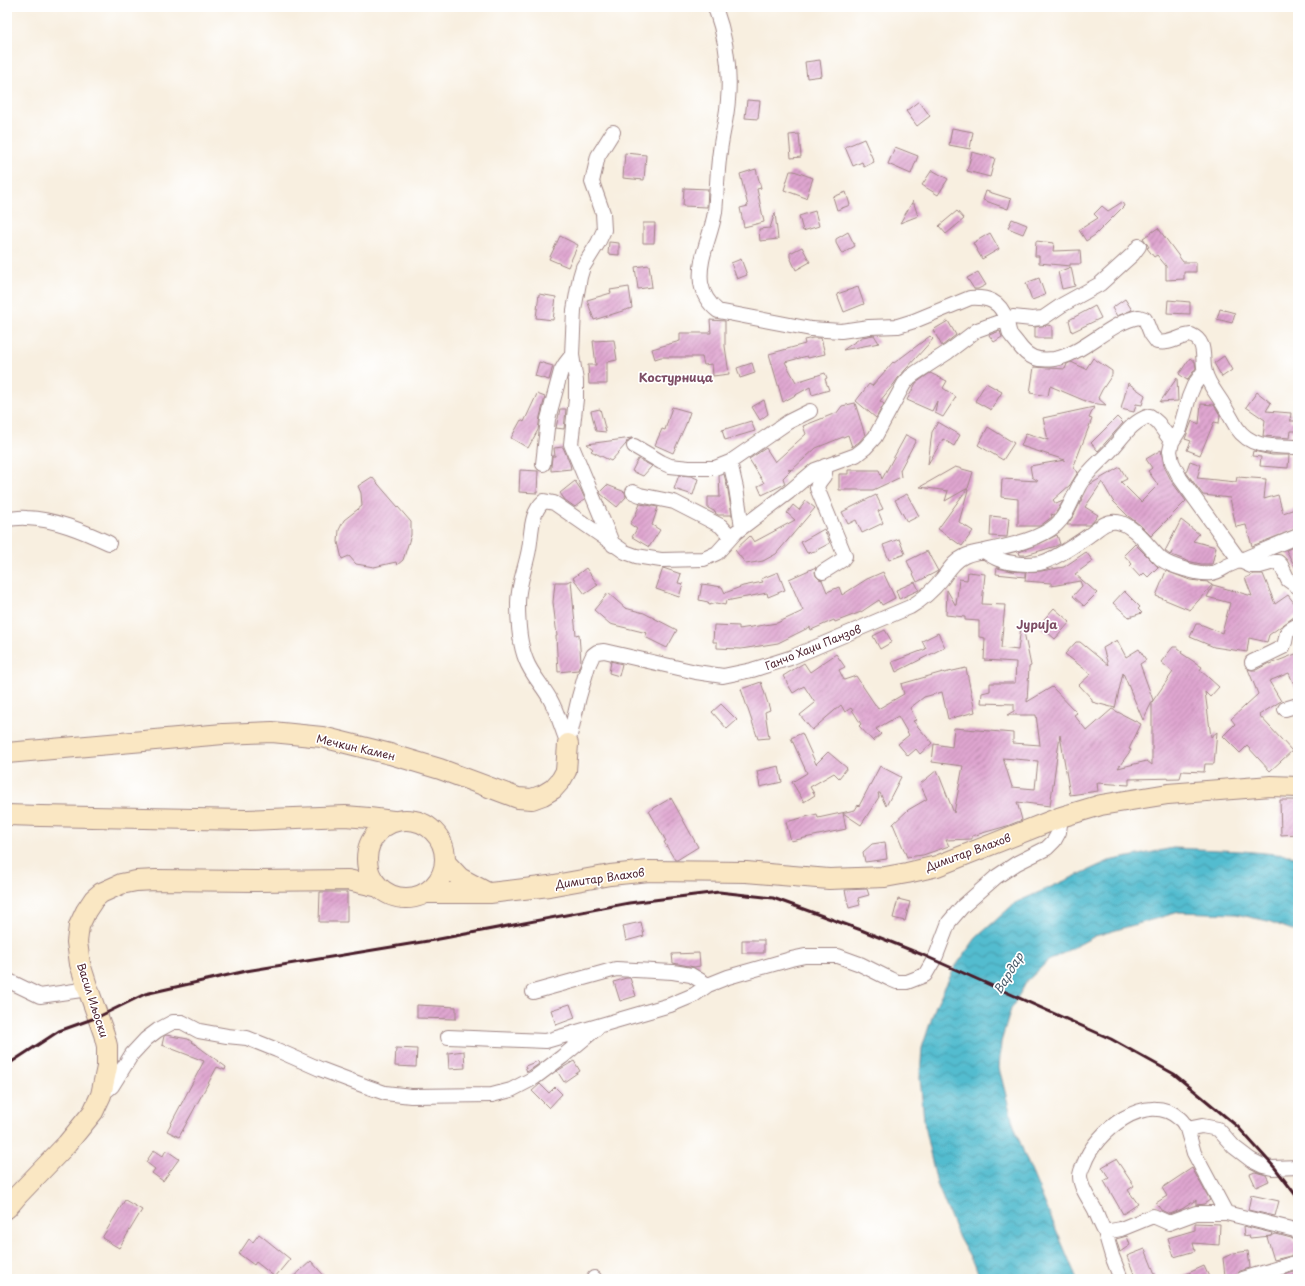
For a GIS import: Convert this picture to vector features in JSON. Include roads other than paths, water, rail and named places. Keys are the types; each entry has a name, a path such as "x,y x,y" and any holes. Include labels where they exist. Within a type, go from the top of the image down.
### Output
{"main road":[{"name":"Мечкин Камен","path":"7,754 223,734 272,732 322,737 390,754 440,769 518,798 532,799 543,796 561,780 566,771 568,744"},
{"name":"Димитар Влахов","path":"426,893 490,894 549,886 610,874 649,871 746,872 829,879 885,877 937,866 1061,817 1138,798 1168,794 1271,786 1298,787"},
{"path":"7,814 246,820 345,816 393,821 409,819 424,823 436,833 444,847 446,862 442,875 435,885 426,893 414,897 401,898 389,894 379,887 373,880 363,831 345,816"},
{"path":"348,880 359,872 368,855 374,836 382,827 393,821"},
{"path":"446,862 460,878 470,885 490,894"},
{"name":"Васил Иљоски","path":"7,1208 68,1144 93,1112 101,1095 107,1067 107,1046 88,989 78,954 77,942 79,926 94,899 108,888 121,884 136,881 156,880 348,880 379,887"}],"street":[{"path":"715,7 727,50 729,80 728,101 719,155 715,212 711,231 704,247 701,261 701,284 707,301 718,311 811,329 832,331 898,326 926,317 970,298 980,298 997,304 1002,309 1010,334 1028,356 1044,359 1055,359 1069,354 1119,324 1136,317 1141,317 1145,319 1151,334 1157,342 1166,343 1191,335 1198,340 1203,350 1204,371 1208,382 1243,435 1259,445 1298,447"},
{"path":"613,132 598,156 592,182 603,214 604,230 583,267 574,310 572,355 576,381 576,399 571,444 614,545"},
{"path":"568,744 550,699 526,661 522,647 518,602 521,580 530,548 534,516 539,506 544,501 554,503 614,545 625,552 636,556 661,560 704,559 717,553 742,527 789,492 814,470 856,455 865,448 875,437 904,384 910,377 948,352 977,330 1000,322 1006,318 1043,318 1062,305 1100,284 1133,254 1139,246"},
{"path":"543,464 548,419 560,371 572,355"},
{"path":"1204,371 1194,385 1180,429 1172,442 1170,451 1172,462 1180,478 1240,561 1251,566 1260,566 1278,562 1288,580 1298,587"},
{"path":"634,446 670,466 715,468 730,462 788,422 810,411"},
{"path":"984,551 1038,536 1056,525 1065,515 1079,486 1088,472 1112,449 1124,434 1141,420 1150,416 1172,442"},
{"path":"730,462 742,527"},
{"path":"824,572 842,560 845,556 817,488 818,482 826,473 825,466"},
{"path":"633,492 640,495 674,502 721,526 731,537"},
{"path":"7,519 25,518 56,522 83,530 109,543"},
{"path":"984,551 1006,562 1019,564 1041,562 1062,552 1104,524 1112,521 1125,523 1164,561 1201,573 1211,574 1298,536"},
{"name":"Ганчо Хаџи Панзов","path":"568,744 583,681 593,655 597,652 604,651 696,672 723,676 752,670 790,658 910,607 922,600 941,580 955,561 967,554 984,551"},
{"path":"1252,662 1283,647 1286,633 1298,625"},
{"path":"448,1037 546,1041 670,1006 694,995 708,985 728,977 805,956 838,956 860,964 897,982 907,982 925,975 936,956 949,922 958,911 996,877 1017,863 1047,848 1054,841 1059,832 1061,817"},
{"path":"533,992 616,969 673,972 691,975 708,985"},
{"path":"7,980 40,996 88,989"},
{"path":"101,1095 112,1086 132,1054 146,1039 158,1030 173,1022 182,1022 199,1031 247,1038 320,1069 365,1086 385,1093 410,1096 492,1095 512,1090 545,1070 600,1025"},
{"path":"1121,1279 1105,1232 1083,1187 1080,1176 1086,1158 1093,1145 1110,1127 1121,1120 1137,1112 1152,1109 1166,1110 1180,1119 1187,1129 1194,1153 1226,1213"},
{"path":"1187,1129 1202,1126 1218,1129 1234,1147 1251,1160 1263,1166 1272,1168 1298,1167"},
{"path":"1105,1232 1121,1229 1153,1216 1170,1223 1196,1213 1226,1213 1295,1230 1298,1233"},
{"path":"1243,1279 1298,1262"}],"water":[{"name":"Вардар","path":"1173,848 1242,851 1298,856 1298,932 1268,921 1236,914 1179,912 1095,936 1048,961 1027,981 1011,1009 1001,1042 999,1068 1013,1123 1025,1156 1077,1279 982,1279 959,1238 937,1184 925,1130 920,1078 922,1048 936,1005 955,967 976,938 1015,903 1109,861"}],"railway":[{"path":"7,1065 59,1031 98,1017 145,994 246,971 434,940 629,903 719,892 773,898 861,930 923,955 1111,1039 1174,1074 1238,1127 1275,1168 1298,1198"}],"district":[{"name":"Костурница","path":"676,377"},
{"name":"Јурија","path":"1037,624"}]}
